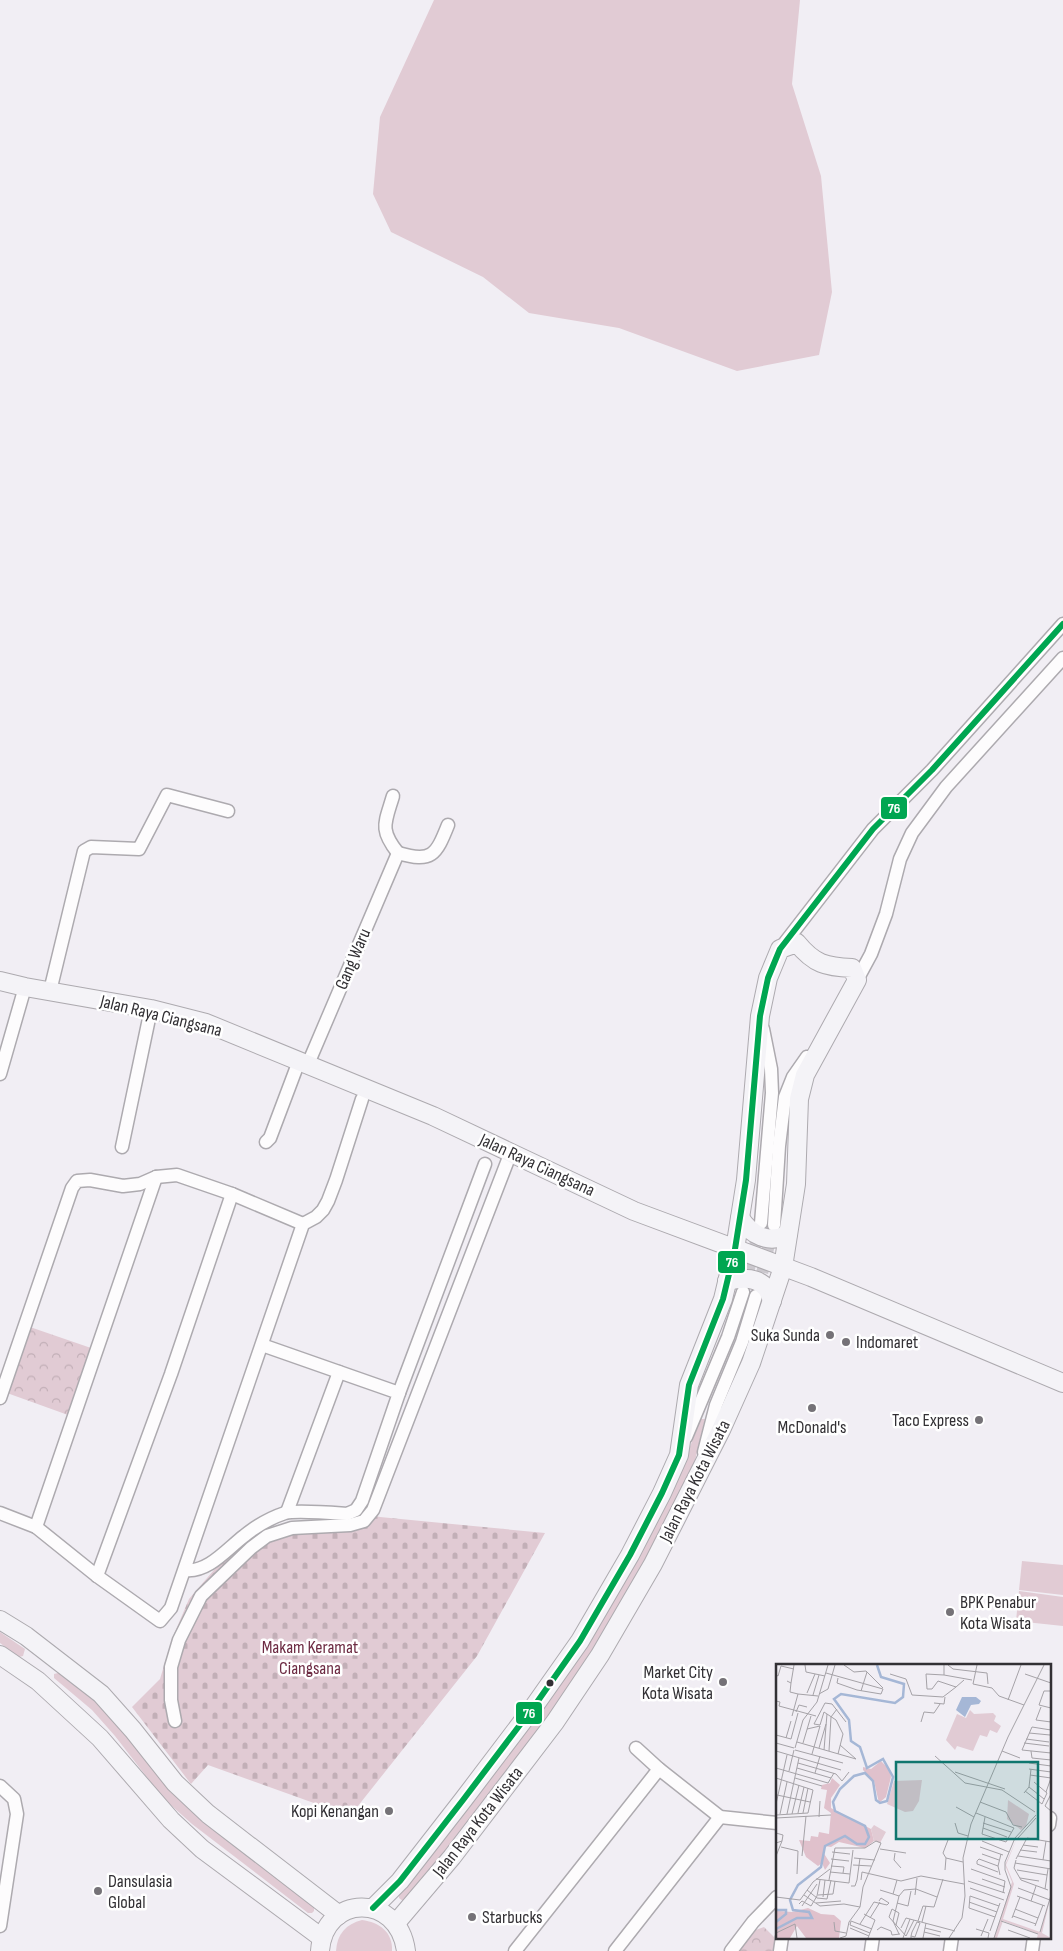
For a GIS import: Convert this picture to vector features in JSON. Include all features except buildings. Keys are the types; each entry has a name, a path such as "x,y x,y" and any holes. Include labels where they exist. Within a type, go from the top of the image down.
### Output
{"street":[{"path":"780,949 873,830 932,770 1063,624"},
{"path":"799,924 797,943 808,956 831,967 854,974 871,954 886,914 900,858 912,833 946,787 1063,658"},
{"path":"50,991 84,851 91,847 139,849 167,795 228,811"},
{"path":"393,796 385,830 387,839 398,853 413,858 427,856 438,849 448,825"},
{"name":"Gang Waru","path":"266,1142 270,1138 398,853"},
{"path":"780,949 797,943"},
{"name":"Jalan Raya Kota Wisata","path":"374,1908 400,1881 463,1800 535,1705 580,1641 630,1555 679,1455 689,1385 723,1298 735,1249 746,1180 760,1016 768,978 780,949"},
{"name":"Jalan Raya Kota Wisata","path":"396,1923 452,1857 555,1722 610,1638 653,1564 699,1475 749,1369 764,1299 783,1266 781,1230 796,1184 799,1099 805,1075 842,1008 854,974"},
{"name":"Jalan Raya Ciangsana","path":"0,980 25,987 151,1009 206,1024 433,1116 634,1210 783,1266 1063,1383"},
{"path":"0,1074 25,987"},
{"path":"122,1147 151,1009"},
{"path":"760,1016 772,1069 772,1093 761,1223"},
{"path":"0,1514 36,1527 97,1576 160,1621 171,1608 185,1570 304,1224 320,1214 328,1201 362,1099"},
{"path":"175,1721 171,1700 171,1667 178,1640 201,1596 267,1536 292,1528 350,1525 364,1521 374,1510 511,1152"},
{"path":"185,1570 197,1570 206,1565 245,1534 286,1512 347,1514 356,1510 362,1501 398,1393 485,1164"},
{"path":"0,1398 6,1361 72,1188 77,1181 90,1180 123,1186 140,1184 156,1177 178,1175 232,1194 304,1224"},
{"path":"36,1527 156,1177"},
{"path":"97,1576 171,1374 232,1194"},
{"path":"740,1218 747,1229 755,1235 774,1240 781,1230"},
{"path":"727,1281 739,1278 764,1284 770,1292 764,1299"},
{"path":"679,1455 728,1337 743,1292"},
{"path":"262,1345 398,1393"},
{"path":"286,1512 338,1372"},
{"path":"0,1620 26,1636 101,1694 133,1730 175,1784 208,1814 339,1914"},
{"path":"0,1655 38,1681 100,1738 171,1820 202,1849 321,1944 328,1925 339,1914 350,1909 362,1907 374,1908 386,1914 396,1923 403,1936 406,1951"},
{"path":"38,1681 56,1659"},
{"path":"636,1748 659,1769 720,1817 776,1822"},
{"path":"515,1951 659,1769"},
{"path":"0,1786 14,1799 17,1814 0,1926"},
{"path":"615,1951 720,1817"},
{"path":"731,1951 776,1898"},
{"path":"780,1951 782,1938"},
{"path":"871,1951 873,1938"},
{"path":"950,1951 952,1938"},
{"path":"1032,1951 1034,1938"}],"green space":[{"path":"434,0 800,0 792,84 821,176 832,292 819,355 737,371 619,328 529,313 483,277 391,232 373,194 380,117"},
{"path":"30,1327 91,1348 68,1415 7,1393"},
{"path":"701,1419 705,1419 693,1469 642,1570 593,1652 550,1718 410,1899 403,1901 399,1898 399,1892 496,1771 539,1713 677,1479"},
{"name":"Makam Keramat Ciangsana","path":"364,1513 380,1517 545,1533 477,1656 350,1816 208,1765 191,1784 132,1707 160,1679 172,1639 189,1599 232,1549 276,1526 346,1523"},
{"path":"1022,1561 1063,1565 1063,1595 1019,1590"},
{"path":"1019,1591 1063,1597 1063,1626 1016,1621"},
{"path":"0,1632 25,1649 23,1656 19,1657 0,1643"},
{"path":"54,1674 63,1674 99,1703 123,1730 170,1791 198,1817 314,1906 314,1911 308,1913 192,1824 163,1798 115,1736 92,1710 54,1678"},
{"path":"362,1920 374,1923 384,1929 390,1938 392,1951 336,1951 338,1940 343,1931 351,1924"},
{"path":"764,1927 774,1937 775,1951 737,1951 753,1931"}],"tunnel":[{"path":"744,1287 760,1227"},
{"path":"758,1290 772,1232"}],"transit line":[{"name":"76","path":"373,1908 400,1881 463,1800 535,1705 580,1641 630,1555 679,1455 689,1385 723,1299 735,1249 746,1180 760,1016 768,978 780,949 873,829 932,770 1063,624"}],"place":[{"name":"Suka Sunda","path":"830,1335"},
{"name":"Indomaret","path":"846,1342"},
{"name":"McDonald's","path":"812,1408"},
{"name":"Taco Express","path":"979,1420"},
{"name":"BPK Penabur Kota Wisata","path":"950,1612"},
{"name":"Market City Kota Wisata","path":"723,1682"},
{"name":"Kopi Kenangan","path":"389,1811"},
{"name":"Dansulasia Global","path":"98,1891"},
{"name":"Starbucks","path":"472,1917"}]}
